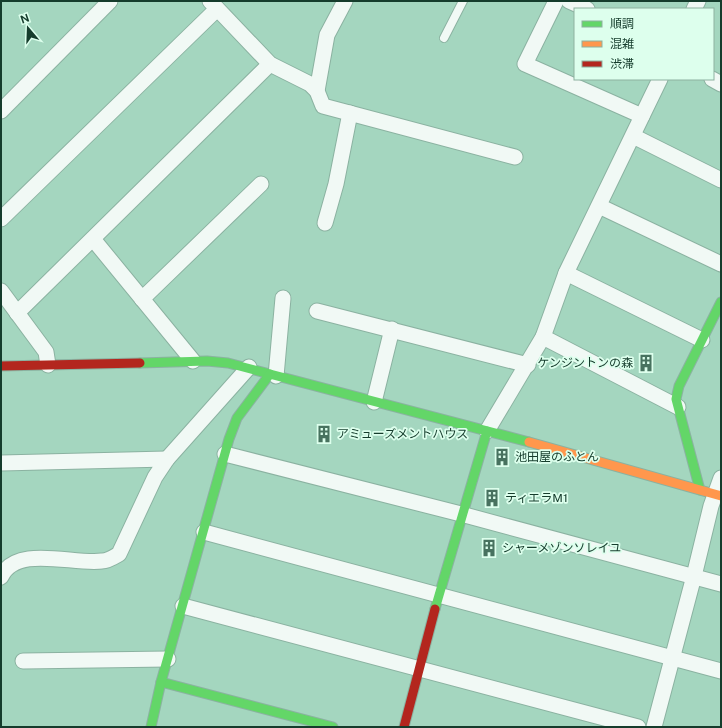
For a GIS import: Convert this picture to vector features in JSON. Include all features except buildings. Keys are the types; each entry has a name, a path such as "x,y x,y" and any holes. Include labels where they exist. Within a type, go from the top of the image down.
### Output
{"street":[{"path":"1,111 110,1"},
{"path":"317,90 327,35 344,1"},
{"path":"556,1 525,64 642,116"},
{"path":"569,1 585,8"},
{"path":"1,219 214,5 270,64 310,84 317,90 323,106 515,157"},
{"path":"17,313 270,64"},
{"path":"404,727 418,669 440,595 461,514 487,431 528,365 543,337 566,273 660,80"},
{"path":"325,223 336,184 350,113"},
{"path":"633,136 721,180"},
{"path":"142,299 261,184"},
{"path":"599,206 721,264"},
{"path":"93,239 193,362"},
{"path":"566,273 702,340"},
{"path":"1,291 46,352 48,365"},
{"path":"151,727 161,682 225,454 237,418 273,375 283,298"},
{"path":"700,490 676,399 679,386 721,302"},
{"path":"317,311 528,365"},
{"path":"374,402 392,329"},
{"path":"543,337 678,407"},
{"path":"1,366 193,362 228,363 249,367 273,375 611,464 718,495"},
{"path":"1,577 12,563 25,558 103,561 119,554 151,484 167,459 249,367"},
{"path":"225,454 461,514 721,584"},
{"path":"1,463 167,459"},
{"path":"654,727 711,506 718,495 721,478"},
{"path":"204,532 721,671"},
{"path":"183,606 638,727"},
{"path":"23,661 168,659"},
{"path":"161,682 333,727"}],"lane":[{"path":"444,38 463,1"}],"traffic: fast":[{"path":"700,490 676,399 679,386 721,302"},
{"path":"140,363 207,361 228,363 529,442"},
{"path":"151,727 161,682 229,439 237,418 270,374"},
{"path":"435,609 487,431"},
{"path":"161,682 333,727"}],"traffic: slow":[{"path":"529,442 721,496"}],"traffic: jam":[{"path":"1,366 140,363"},
{"path":"404,727 435,609"}],"place":[{"name":"ケンジントンの森","path":"646,363"},
{"name":"アミューズメントハウス","path":"324,434"},
{"name":"池田屋のふとん","path":"502,457"},
{"name":"ティエラM1","path":"492,498"},
{"name":"シャーメゾンソレイユ","path":"489,548"}]}
